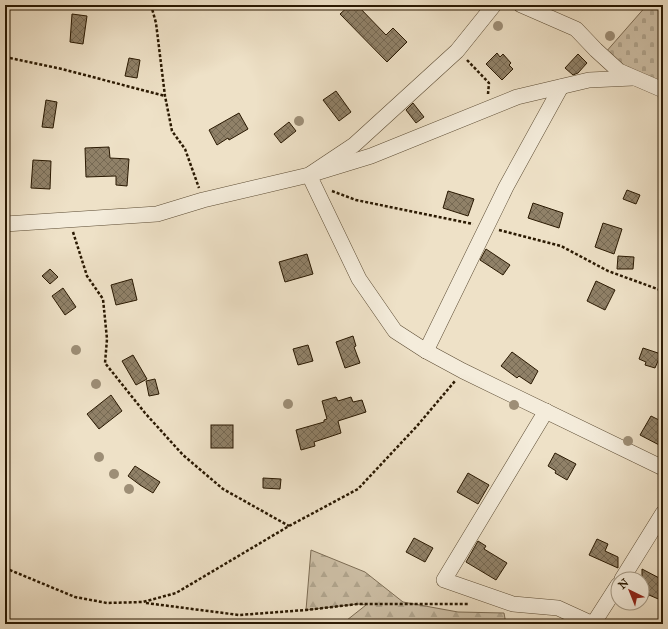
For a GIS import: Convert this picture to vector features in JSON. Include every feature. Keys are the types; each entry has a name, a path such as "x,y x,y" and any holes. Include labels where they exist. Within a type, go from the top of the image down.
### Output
{"street":[{"path":"309,175 354,146 457,51 494,5"},
{"path":"521,5 576,29 619,71 663,90"},
{"path":"5,224 157,214 203,200 309,175 371,156 517,98 589,80 633,78"},
{"path":"426,351 506,186 561,87"},
{"path":"309,175 359,279 395,331 426,351 463,371 663,468"},
{"path":"546,411 444,580 513,604 558,608 593,624 610,597"},
{"path":"627,571 663,513"}],"path":[{"path":"151,5 156,23 165,96 172,131 186,149 203,200"},
{"path":"457,51 490,83 486,110"},
{"path":"5,57 62,69 165,96"},
{"path":"70,220 87,276 104,299 107,339 106,363 145,413 183,455 223,489 290,526"},
{"path":"143,602 176,593 290,526 358,489 417,426 463,371"},
{"path":"5,568 75,597 107,603 143,602 239,615 358,604 474,604"}],"green space":[{"path":"647,5 663,5 663,85 631,73 605,53"},
{"path":"311,550 365,572 403,602 458,612 504,613 506,624 342,624 366,605 358,604 306,610"}],"building":[{"path":"350,5 357,5 386,35 393,28 407,42 387,62 340,14"},
{"path":"72,14 87,16 83,44 70,42"},
{"path":"497,53 500,57 503,54 511,63 509,65 513,69 502,80 486,64"},
{"path":"578,54 587,63 578,73 573,75 565,68"},
{"path":"129,58 140,60 137,78 125,76"},
{"path":"336,91 351,112 339,121 323,100"},
{"path":"46,100 57,102 53,128 42,127"},
{"path":"413,103 424,117 416,123 406,110"},
{"path":"239,113 248,129 217,145 209,130"},
{"path":"289,122 296,131 281,143 274,134"},
{"path":"109,147 110,158 129,159 127,186 116,185 116,176 86,177 85,148"},
{"path":"33,160 51,161 50,189 31,188"},
{"path":"627,190 640,195 636,204 623,199"},
{"path":"448,191 474,199 468,216 443,208"},
{"path":"533,203 563,213 559,228 528,218"},
{"path":"603,223 622,229 614,254 595,247"},
{"path":"486,249 510,265 503,275 480,260"},
{"path":"307,254 313,274 285,282 279,262"},
{"path":"618,256 634,257 633,269 617,269"},
{"path":"50,269 58,277 50,284 42,276"},
{"path":"132,279 137,300 116,305 111,285"},
{"path":"596,281 615,290 605,310 587,301"},
{"path":"63,288 76,307 65,315 52,296"},
{"path":"353,336 356,346 354,347 360,363 345,368 336,342"},
{"path":"308,345 313,361 298,365 293,349"},
{"path":"643,348 661,354 655,368 645,365 646,362 639,359"},
{"path":"512,352 538,371 531,384 519,376 517,378 501,366"},
{"path":"133,355 147,379 136,385 122,361"},
{"path":"155,379 159,394 149,396 146,381"},
{"path":"111,395 122,411 99,429 87,414"},
{"path":"336,397 338,401 351,397 353,402 362,400 366,412 338,421 341,433 314,442 315,446 301,450 296,430 324,422 324,420 327,419 322,401"},
{"path":"651,416 663,422 663,447 640,435"},
{"path":"211,425 233,425 233,448 211,448"},
{"path":"555,453 576,464 567,480 555,473 556,471 548,466"},
{"path":"135,466 160,482 153,493 128,476"},
{"path":"468,473 489,485 478,504 457,492"},
{"path":"263,478 281,479 280,489 263,488"},
{"path":"414,538 433,548 425,562 406,552"},
{"path":"597,539 608,544 605,551 618,557 618,568 589,555"},
{"path":"478,541 486,546 484,549 507,563 496,580 466,562"},
{"path":"650,573 663,580 663,601 650,595"}]}
